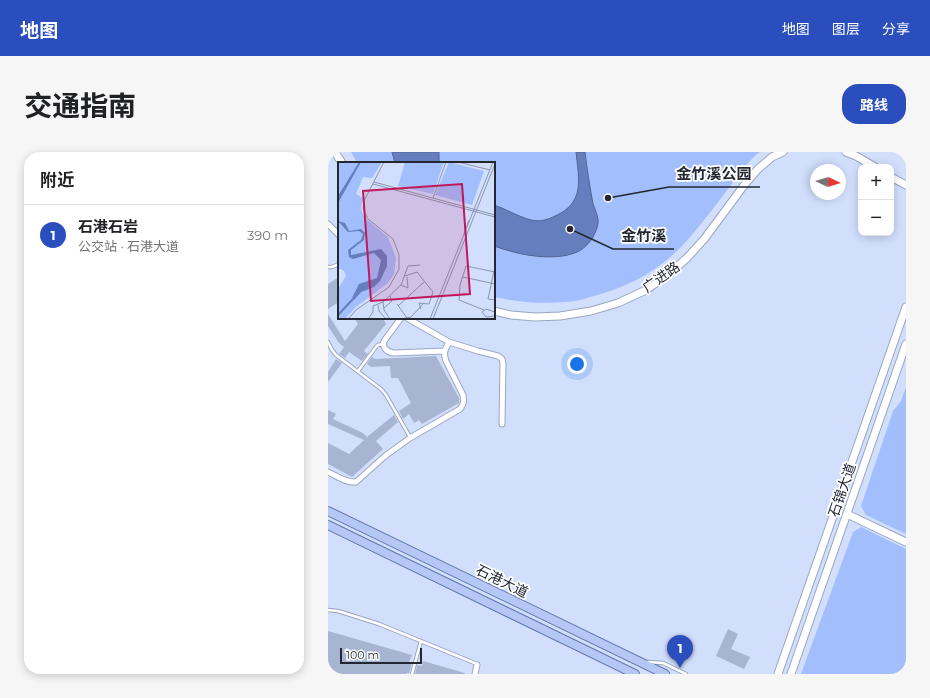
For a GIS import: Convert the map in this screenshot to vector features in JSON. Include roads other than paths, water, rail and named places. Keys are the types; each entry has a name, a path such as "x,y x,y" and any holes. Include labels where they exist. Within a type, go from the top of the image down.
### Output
{"main road":[{"path":"335,152 341,162"},
{"name":"广进路","path":"495,311 511,315 535,317 560,316 591,311 618,303 646,290 666,276 687,258 705,238 758,169 772,157 783,152"},
{"path":"846,152 870,164"},
{"path":"894,179 906,186"},
{"name":"石锦大道","path":"778,674 906,307"},
{"name":"石锦大道","path":"791,674 906,344"},
{"name":"石港大道","path":"328,511 665,674"},
{"path":"847,514 906,542"},
{"name":"石港大道","path":"328,525 635,674"},
{"path":"783,661 784,665 787,667 791,668 794,665"}],"street":[{"path":"328,224 338,234"},
{"path":"400,319 384,341 383,344 387,351 390,353 444,351"},
{"path":"409,319 449,342 498,356 502,359 502,424"},
{"path":"328,472 346,481 356,482 385,456 410,438 460,409 464,404 463,394 444,356 444,351 449,342"},
{"path":"475,674 477,665"}],"lane":[{"path":"328,267 338,264"},
{"path":"328,342 336,355 381,389 386,395 410,438"},
{"path":"358,371 376,347 383,344"},
{"path":"328,610 338,611 379,624 477,665"},
{"path":"412,674 421,641"},
{"path":"641,662 663,663 686,674"}],"place":[{"name":"金竹溪公园","path":"608,198"},
{"name":"金竹溪","path":"570,229"},
{"name":"石港石岩","path":"680,668"}]}
